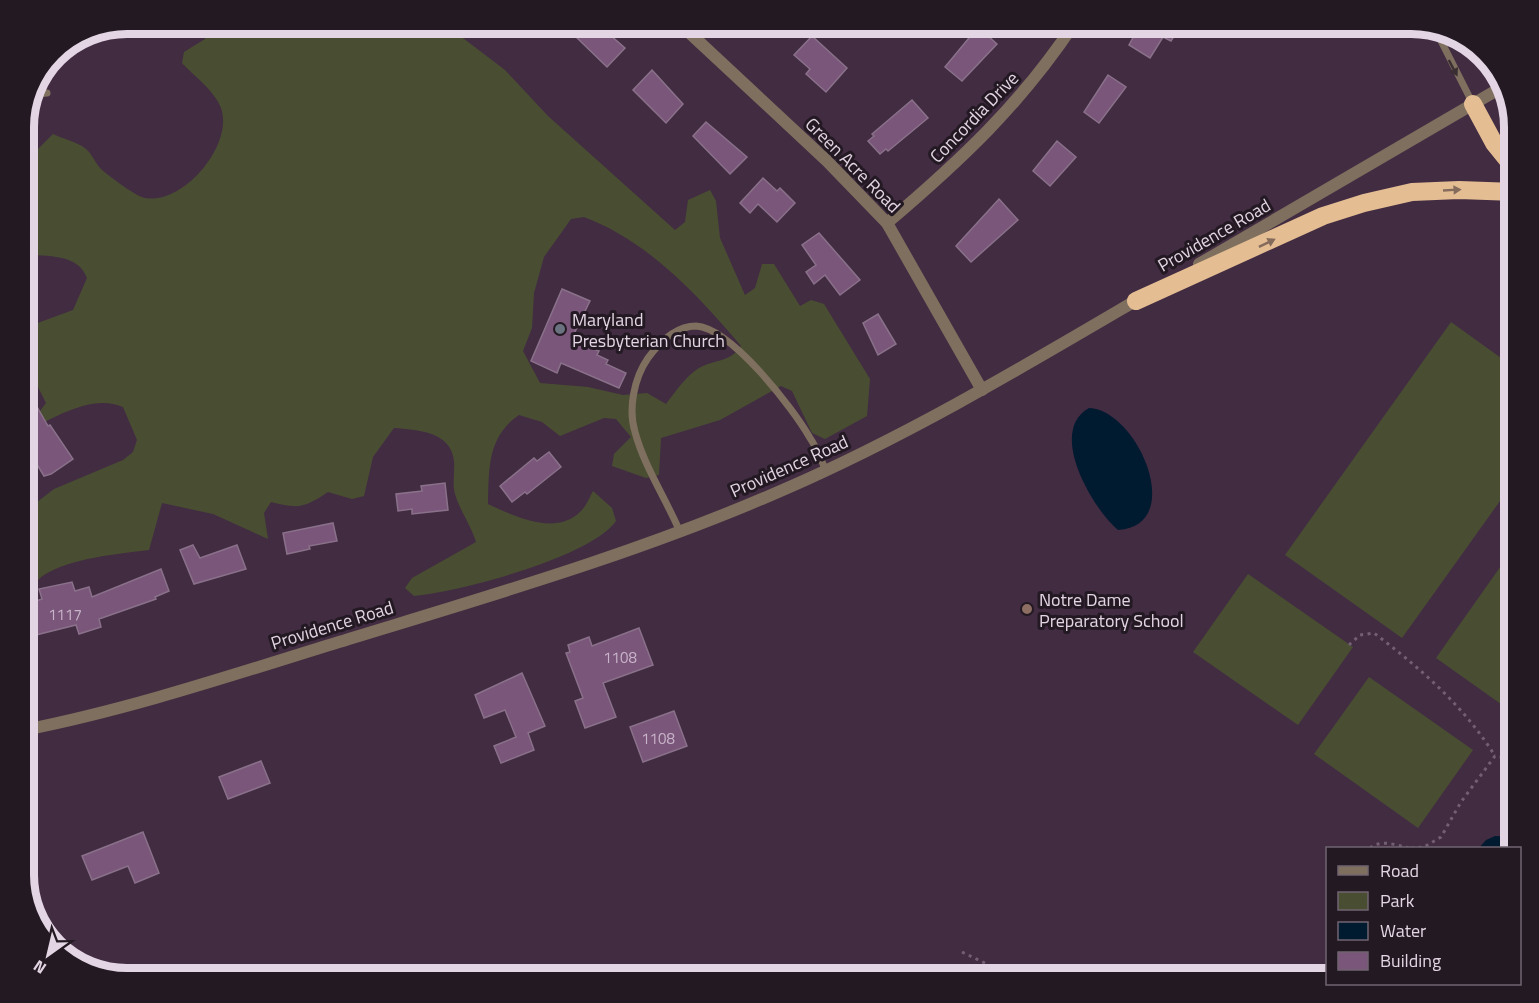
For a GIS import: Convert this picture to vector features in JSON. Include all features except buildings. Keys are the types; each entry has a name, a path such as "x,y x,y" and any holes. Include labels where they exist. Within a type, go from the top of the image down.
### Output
{"highway":[{"path":"1473,104 1494,142 1504,155"},
{"path":"1136,301 1323,216 1364,202 1412,192 1504,192"}],"street":[{"name":"Green Acre Road","path":"691,34 827,161 887,223 982,390"},
{"name":"Concordia Drive","path":"887,223 975,147 1051,58 1067,34"},
{"name":"Providence Road","path":"35,728 108,712 408,621 680,532 826,471 982,390 1496,90"}],"lane":[{"path":"1440,40 1452,68 1473,104"},
{"path":"42,94 47,93"},
{"path":"680,532 634,432 632,404 646,360 661,342 680,329 696,326 718,334 744,353 811,439 826,471"}],"path":[{"path":"1349,645 1360,635 1374,633 1417,665 1480,732 1495,756 1504,757"},
{"path":"1426,847 1441,837 1461,802 1495,756"},
{"path":"1372,847 1377,843 1401,847"},
{"path":"962,952 995,968"}],"green space":[{"path":"206,34 458,34 505,70 548,116 675,230 685,222 688,200 710,190 716,201 720,238 745,295 755,288 762,264 774,264 800,306 811,300 824,304 870,379 867,416 825,439 812,433 792,391 781,386 720,420 661,438 659,475 646,478 612,466 614,454 631,437 616,419 604,418 560,436 542,422 519,415 501,433 495,444 490,466 488,504 535,522 560,523 571,519 581,511 593,491 612,508 616,521 602,534 553,559 461,588 414,596 405,588 412,578 476,542 455,494 454,461 447,443 422,431 394,428 373,457 364,496 352,499 328,492 301,506 271,502 264,513 268,539 213,514 162,503 149,550 67,564 44,575 35,582 35,504 54,489 123,460 133,452 137,440 123,407 111,404 85,405 35,427 35,418 46,403 35,381 35,324 73,310 87,278 77,264 69,260 35,255 35,154 53,134 75,142 90,153 104,171 145,198 160,198 190,182 213,154 220,138 223,122 221,108 214,96 182,63 184,52 205,39","holes":["584,217 629,240 670,271 741,346 727,358 699,368 666,404 647,393 623,395 588,387 540,383 523,351 532,328 534,293 544,257 571,219"]},
{"path":"1451,322 1504,360 1504,495 1402,638 1285,555"},
{"path":"1504,562 1504,706 1436,658"},
{"path":"1248,574 1353,647 1298,725 1193,652"},
{"path":"1369,677 1473,750 1418,828 1314,754"}],"water":[{"path":"1089,408 1107,414 1124,427 1138,446 1148,468 1152,490 1149,510 1139,524 1118,530 1086,488 1073,451 1072,434 1077,419"},
{"path":"1495,836 1504,836 1504,847 1480,847 1486,840"}],"place":[{"name":"Maryland Presbyterian Church","path":"560,329"},
{"name":"Notre Dame Preparatory School","path":"1027,609"}]}
